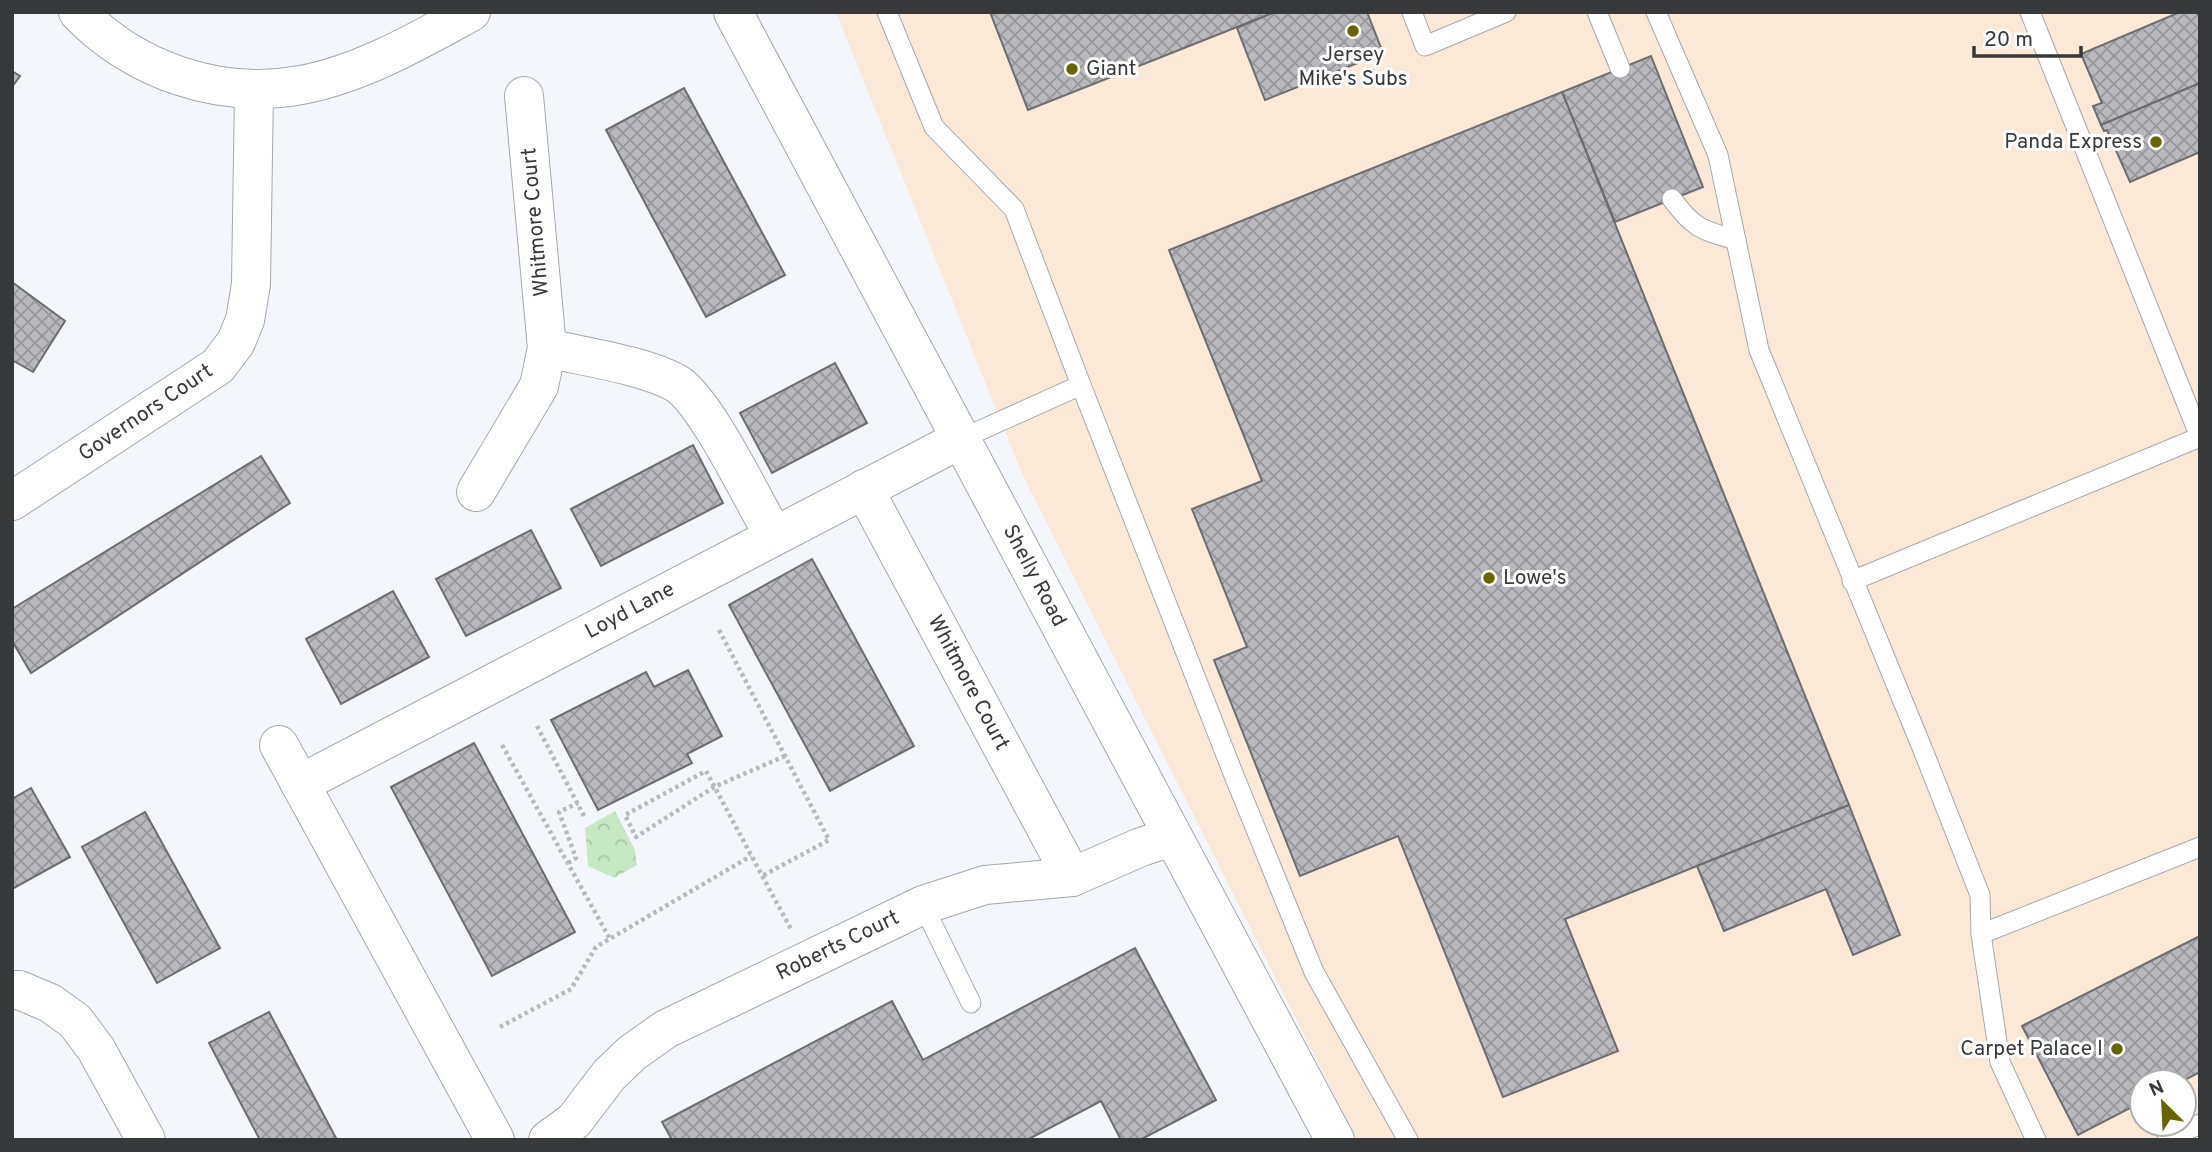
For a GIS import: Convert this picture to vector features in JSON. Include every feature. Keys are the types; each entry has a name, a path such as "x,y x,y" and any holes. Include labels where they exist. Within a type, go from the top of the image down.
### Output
{"street":[{"path":"78,12 96,31 126,52 161,70 203,83 254,90 301,85 345,73 410,45 471,12"},
{"name":"Shelly Road","path":"733,12 1335,1140"},
{"name":"Governors Court","path":"12,501 218,366 236,342 245,320 251,284 254,90"},
{"name":"Whitmore Court","path":"475,492 539,386 547,348 524,96"},
{"path":"547,348 653,373 678,385 695,401 713,429 774,536"},
{"name":"Loyd Lane","path":"300,784 961,439"},
{"name":"Whitmore Court","path":"864,489 1072,877"},
{"path":"279,746 495,1140"},
{"name":"Roberts Court","path":"548,1140 574,1121 609,1075 632,1053 666,1029 923,905 985,885 1072,877 1141,847 1172,837"},
{"path":"12,990 19,990 50,1003 75,1021 96,1049 146,1140"}],"lane":[{"path":"887,12 934,127 1014,209 1218,734 1314,972 1408,1140"},
{"path":"1412,12 1425,46 1506,12"},
{"path":"1597,12 1620,68"},
{"path":"1656,12 1718,155 1759,350 1980,895 1981,934 2000,1062 2036,1140"},
{"path":"1852,581 2200,437 2030,12"},
{"path":"1672,199 1685,216 1702,230 1736,240"},
{"path":"961,439 1081,385"},
{"path":"1981,934 2200,847"},
{"path":"923,905 971,1003"},
{"path":"2167,1140 2200,1124"}],"path":[{"path":"719,629 829,840 762,876"},
{"path":"537,726 585,818"},
{"path":"502,745 610,939"},
{"path":"785,757 714,787 636,836 625,815 706,771 714,787 751,856 792,931"},
{"path":"568,863 576,858 559,812 578,803"},
{"path":"500,1027 571,989 596,947 751,856"}],"shaded area":[{"path":"836,12 2200,12 2200,1140 1357,1140 1023,476"}],"green space":[{"path":"615,811 635,850 637,865 614,878 588,866 585,828"}],"building":[{"name":"Giant","path":"990,12 1275,12 1028,110"},
{"path":"1275,12 1367,12 1383,53 1265,100 1237,28"},
{"path":"2180,12 2197,12 2200,18 2200,83 2101,125 2093,106 2102,103 2081,54"},
{"path":"1651,56 1703,187 1615,222 1562,92"},
{"path":"12,71 20,76 12,87"},
{"name":"Panda Express","path":"2200,83 2200,152 2130,182 2107,130 2104,131 2101,125"},
{"path":"684,88 785,275 706,317 606,130"},
{"name":"Lowe's","path":"1562,92 1849,805 1565,919 1618,1051 1503,1097 1398,836 1300,876 1214,660 1247,647 1192,509 1262,481 1169,250"},
{"path":"12,282 65,321 33,372 12,360"},
{"path":"835,363 867,423 772,473 740,413"},
{"path":"693,445 723,503 601,566 571,509"},
{"path":"261,456 290,503 31,673 12,641 12,609"},
{"path":"531,530 561,588 466,636 436,579"},
{"path":"812,559 914,746 830,791 729,605"},
{"path":"393,591 429,657 341,704 306,639"},
{"path":"688,670 722,736 687,754 692,763 598,810 551,720 646,672 654,687"},
{"path":"474,743 575,932 492,976 391,787"},
{"path":"31,788 70,857 12,889 12,799"},
{"path":"1849,805 1900,935 1853,955 1826,889 1724,931 1697,866"},
{"path":"145,812 220,948 157,983 82,847"},
{"name":"Carpet Palace I","path":"2200,936 2200,1072 2198,1073 2198,1068 2128,1068 2128,1109 2078,1135 2022,1026"},
{"path":"1135,948 1216,1100 1140,1140 1121,1140 1101,1101 1027,1140 672,1140 662,1122 892,1001 923,1060"},
{"path":"269,1012 337,1140 260,1140 209,1043"}],"place":[{"name":"Jersey Mike's Subs","path":"1353,31"},
{"name":"Giant","path":"1072,69"},
{"name":"Panda Express","path":"2156,142"},
{"name":"Lowe's","path":"1489,578"},
{"name":"Carpet Palace I","path":"2117,1049"}]}
